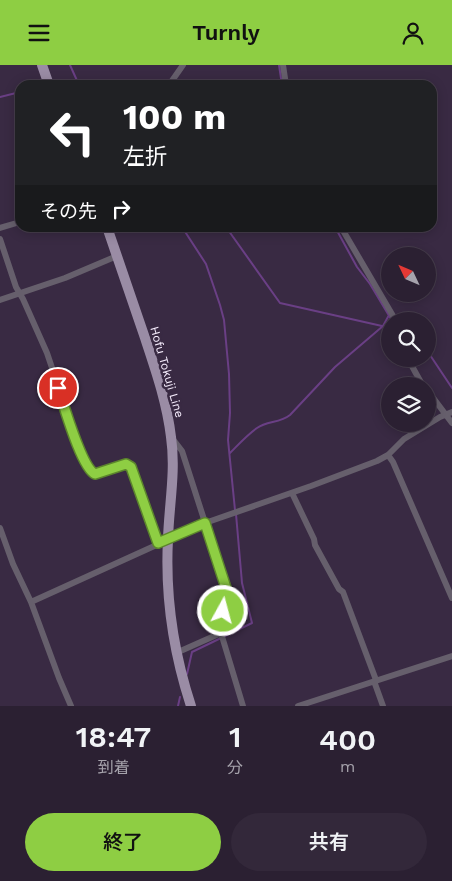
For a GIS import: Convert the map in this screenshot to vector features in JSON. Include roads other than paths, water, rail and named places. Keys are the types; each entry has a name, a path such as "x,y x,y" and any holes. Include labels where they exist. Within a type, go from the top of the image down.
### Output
{"main road":[{"path":"42,65 47,80"},
{"name":"Hofu Tokuji Line","path":"109,232 160,384 168,414 172,438 173,467 162,541 176,653 191,706"}],"street":[{"path":"172,80 183,65"},
{"path":"283,65 285,80"},
{"path":"0,228 15,224"},
{"path":"345,232 391,312"},
{"path":"0,239 19,294 42,343 76,439 90,471 95,474 126,464 131,467 162,541"},
{"path":"0,300 65,278 117,256"},
{"path":"436,399 449,413 452,423"},
{"path":"31,602 205,523 377,461 388,455 404,439 449,413"},
{"path":"172,438 182,451 227,591 220,623 221,633 242,706"},
{"path":"388,455 393,462 452,598"},
{"path":"292,493 314,539 315,545 339,589 345,596 383,706"},
{"path":"0,528 13,565 31,602 71,706"},
{"path":"176,653 221,633"},
{"path":"298,706 452,656"}],"waterway":[{"path":"70,65 77,80"},
{"path":"279,65 281,80"},
{"path":"0,97 15,93"},
{"path":"185,232 206,264 224,320 229,374 230,413 228,440 235,510"},
{"path":"230,232 280,303 381,326"},
{"path":"338,232 357,267 387,312"},
{"path":"230,453 257,428 290,415 335,367 381,328"},
{"path":"436,364 452,388"},
{"path":"225,636 252,623 242,583 236,514"},
{"path":"187,674 192,652 221,638"},
{"path":"178,706 180,697"}]}
